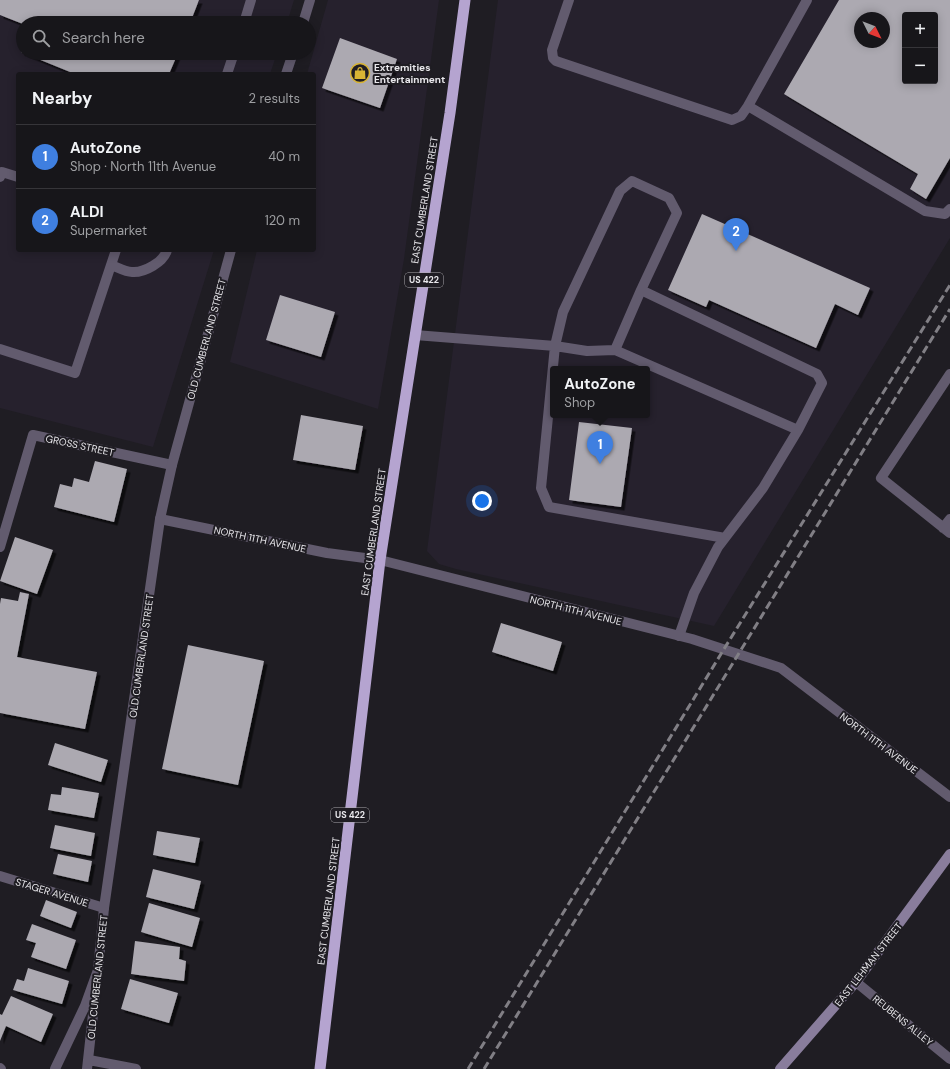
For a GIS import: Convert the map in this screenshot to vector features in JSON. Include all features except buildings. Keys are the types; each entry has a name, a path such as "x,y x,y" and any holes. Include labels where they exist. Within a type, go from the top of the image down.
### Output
{"highway":[{"name":"EAST CUMBERLAND STREET","path":"320,1069 380,560 465,0"}],"main road":[{"name":"EAST LEHMAN STREET","path":"780,1069 856,982 950,854"}],"street":[{"path":"246,16 251,0"},
{"path":"305,16 310,0"},
{"path":"569,0 552,50 553,58 556,61 732,120 741,116 748,106 807,0"},
{"path":"228,72 232,60"},
{"path":"287,72 291,60"},
{"path":"748,106 925,212 945,214 950,209"},
{"path":"0,177 2,172 16,176"},
{"path":"553,366 555,346 563,312 620,190 632,181 670,198 677,213 615,350"},
{"path":"0,349 75,373 115,252"},
{"path":"111,265 132,272 150,268 167,252"},
{"name":"OLD CUMBERLAND STREET","path":"88,1065 104,908 160,519 172,465 230,252"},
{"path":"641,290 817,374 822,383 798,430 763,488 725,538 694,593 679,636"},
{"path":"415,335 555,346 586,351 615,350 798,430"},
{"path":"950,374 880,478 947,530 950,519"},
{"path":"550,397 541,488 549,507 725,538"},
{"name":"GROSS STREET","path":"0,548 33,435 172,465"},
{"name":"NORTH 11TH AVENUE","path":"160,519 327,553 380,560 679,636 780,668 950,797"},
{"name":"STAGER AVENUE","path":"0,876 104,908"},
{"path":"55,1069 85,1006 98,970"},
{"name":"REUBENS ALLEY","path":"856,982 950,1059"},
{"path":"88,1065 136,1069"}],"shaded area":[{"path":"0,0 294,0 289,16 16,16 16,60 275,60 271,72 16,72 16,252 213,252 153,447 0,408"},
{"path":"328,0 439,0 404,259 378,409 230,362 257,252 316,252 316,72 308,72 311,60 316,60 316,42"},
{"path":"498,0 950,0 950,238 714,626 439,564 427,551"}],"railway":[{"path":"468,1069 724,649 950,285"},
{"path":"484,1069 950,309"}],"place":[{"name":"Extremities Entertainment","path":"360,73"},
{"name":"ALDI","path":"736,251"},
{"name":"AutoZone","path":"600,464"}]}
